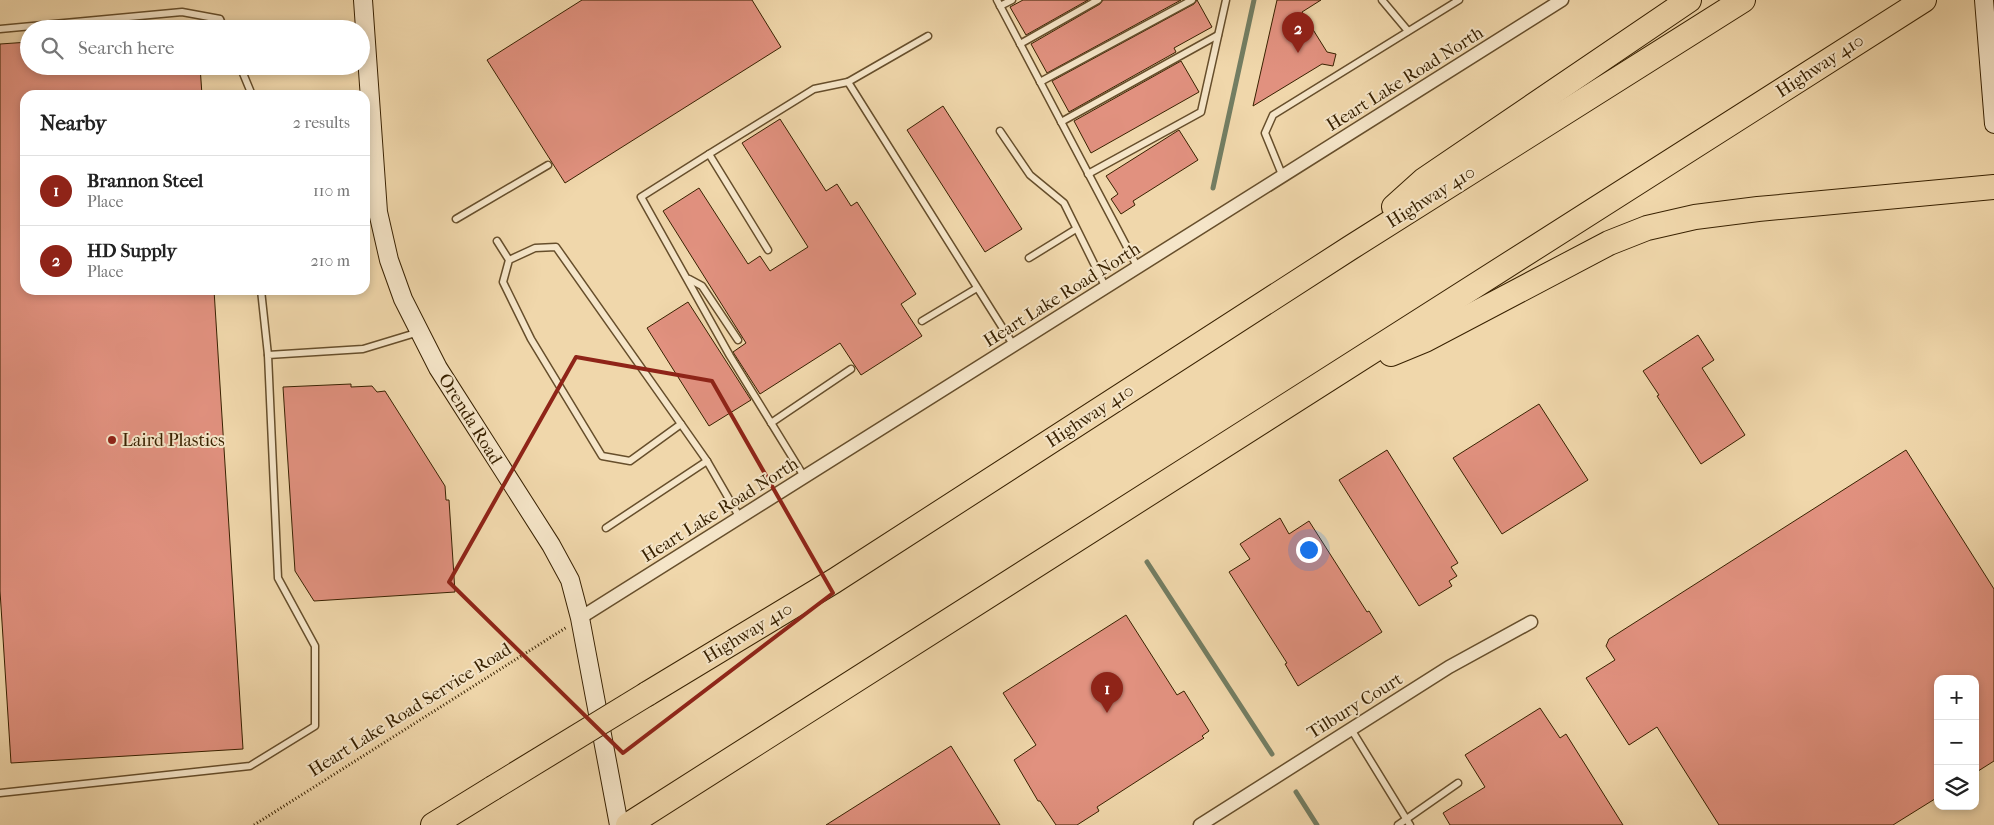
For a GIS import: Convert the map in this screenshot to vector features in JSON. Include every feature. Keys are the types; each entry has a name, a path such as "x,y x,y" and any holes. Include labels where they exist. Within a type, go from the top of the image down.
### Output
{"highway":[{"path":"1350,248 1424,180 1689,0"},
{"name":"Highway 410","path":"433,825 834,581 1350,248 1743,0"},
{"name":"Highway 410","path":"628,825 1924,0"},
{"path":"1331,379 1425,340 1610,243 1647,228 1696,217 1758,209 1994,187"}],"street":[{"name":"Orenda Road","path":"363,0 364,20"},
{"path":"1984,0 1994,124"},
{"name":"Heart Lake Road North","path":"580,618 1284,177 1556,2"},
{"name":"Orenda Road","path":"366,75 367,90"},
{"name":"Orenda Road","path":"370,132 378,212 389,260 403,299 438,368 551,545 570,580 580,618 600,733 619,825"},
{"name":"Tilbury Court","path":"1200,825 1450,667 1531,622"}],"lane":[{"path":"1012,0 998,3 1138,268"},
{"path":"1020,44 1098,0"},
{"path":"1040,82 1192,0"},
{"path":"1088,174 1201,112 1226,0"},
{"path":"1382,0 1408,31"},
{"path":"1284,177 1265,133 1273,115 1458,0"},
{"path":"96,20 182,12 220,20"},
{"path":"0,29 20,27"},
{"path":"1061,122 1218,35"},
{"path":"804,478 730,356 688,278 640,197 814,89 848,82 928,36"},
{"path":"244,75 250,90"},
{"path":"848,82 1014,346"},
{"path":"1000,131 1030,175 1064,203 1106,288"},
{"path":"709,154 768,250"},
{"path":"456,219 548,166"},
{"path":"1029,258 1076,229"},
{"path":"497,241 509,260 503,282 531,339 602,456 630,461 681,424"},
{"path":"509,260 535,248 556,246 707,461 740,518"},
{"path":"688,278 702,286 738,340"},
{"path":"922,321 977,288"},
{"path":"0,793 250,766 315,726 315,646 278,578 268,355 262,295"},
{"path":"268,355 363,349 419,332"},
{"path":"771,423 851,369"},
{"path":"606,528 707,461"},
{"path":"1350,729 1408,822"},
{"path":"1398,825 1408,822 1458,783"}],"path":[{"name":"Heart Lake Road Service Road","path":"254,825 580,618"}],"highlighted area":[{"path":"576,357 712,381 833,593 623,753 449,582"}],"building":[{"path":"582,0 752,0 781,47 565,183 487,60"},
{"path":"1023,0 1088,0 1026,35 1010,7"},
{"path":"1103,0 1181,0 1047,73 1031,44 1100,4"},
{"path":"1197,0 1212,27 1174,48 1176,52 1069,112 1052,81 1194,4"},
{"path":"1277,0 1321,0 1302,12 1327,52 1336,54 1333,66 1322,64 1253,106"},
{"name":"Laird Plastics","path":"20,43 20,75 201,75 202,90 20,90 20,295 214,295 243,749 11,763 0,591 0,44"},
{"path":"1181,61 1199,92 1091,153 1074,121"},
{"path":"943,106 1022,229 985,252 907,130"},
{"path":"780,119 826,191 837,184 851,206 857,202 916,294 901,304 922,336 861,375 840,343 760,394 733,352 746,343 663,211 699,188 748,264 760,256 770,271 808,247 742,143"},
{"path":"1179,130 1198,160 1133,201 1135,205 1121,214 1111,199 1118,194 1106,176"},
{"path":"688,302 751,400 709,426 647,328"},
{"path":"1698,335 1714,360 1702,368 1745,435 1701,464 1643,371"},
{"path":"351,384 351,387 372,386 377,392 385,391 445,486 446,500 449,500 455,592 314,601 295,571 283,387"},
{"path":"1539,404 1588,480 1502,534 1453,458"},
{"path":"1387,450 1458,563 1451,567 1457,576 1449,581 1452,586 1419,606 1339,480"},
{"path":"1906,450 1994,589 1994,761 1979,770 1979,675 1934,675 1934,799 1893,825 1719,825 1657,727 1629,745 1586,678 1615,660 1606,646 1609,639"},
{"path":"1280,518 1289,534 1309,521 1367,612 1369,611 1382,632 1298,686 1285,664 1287,663 1229,572 1250,559 1240,544"},
{"path":"1126,615 1177,695 1184,691 1209,731 1202,736 1204,738 1097,807 1099,811 1077,825 1056,825 1040,801 1038,801 1014,760 1036,745 1003,693"},
{"path":"1540,708 1560,738 1566,734 1623,825 1450,825 1443,813 1485,787 1465,755"},
{"path":"951,746 1000,825 826,825"}],"waterway":[{"path":"1213,188 1254,0"},
{"path":"1147,562 1272,754"},
{"path":"1296,792 1317,825"}],"place":[{"name":"HD Supply","path":"1298,53"},
{"name":"Laird Plastics","path":"112,440"},
{"name":"Brannon Steel","path":"1107,713"}]}
